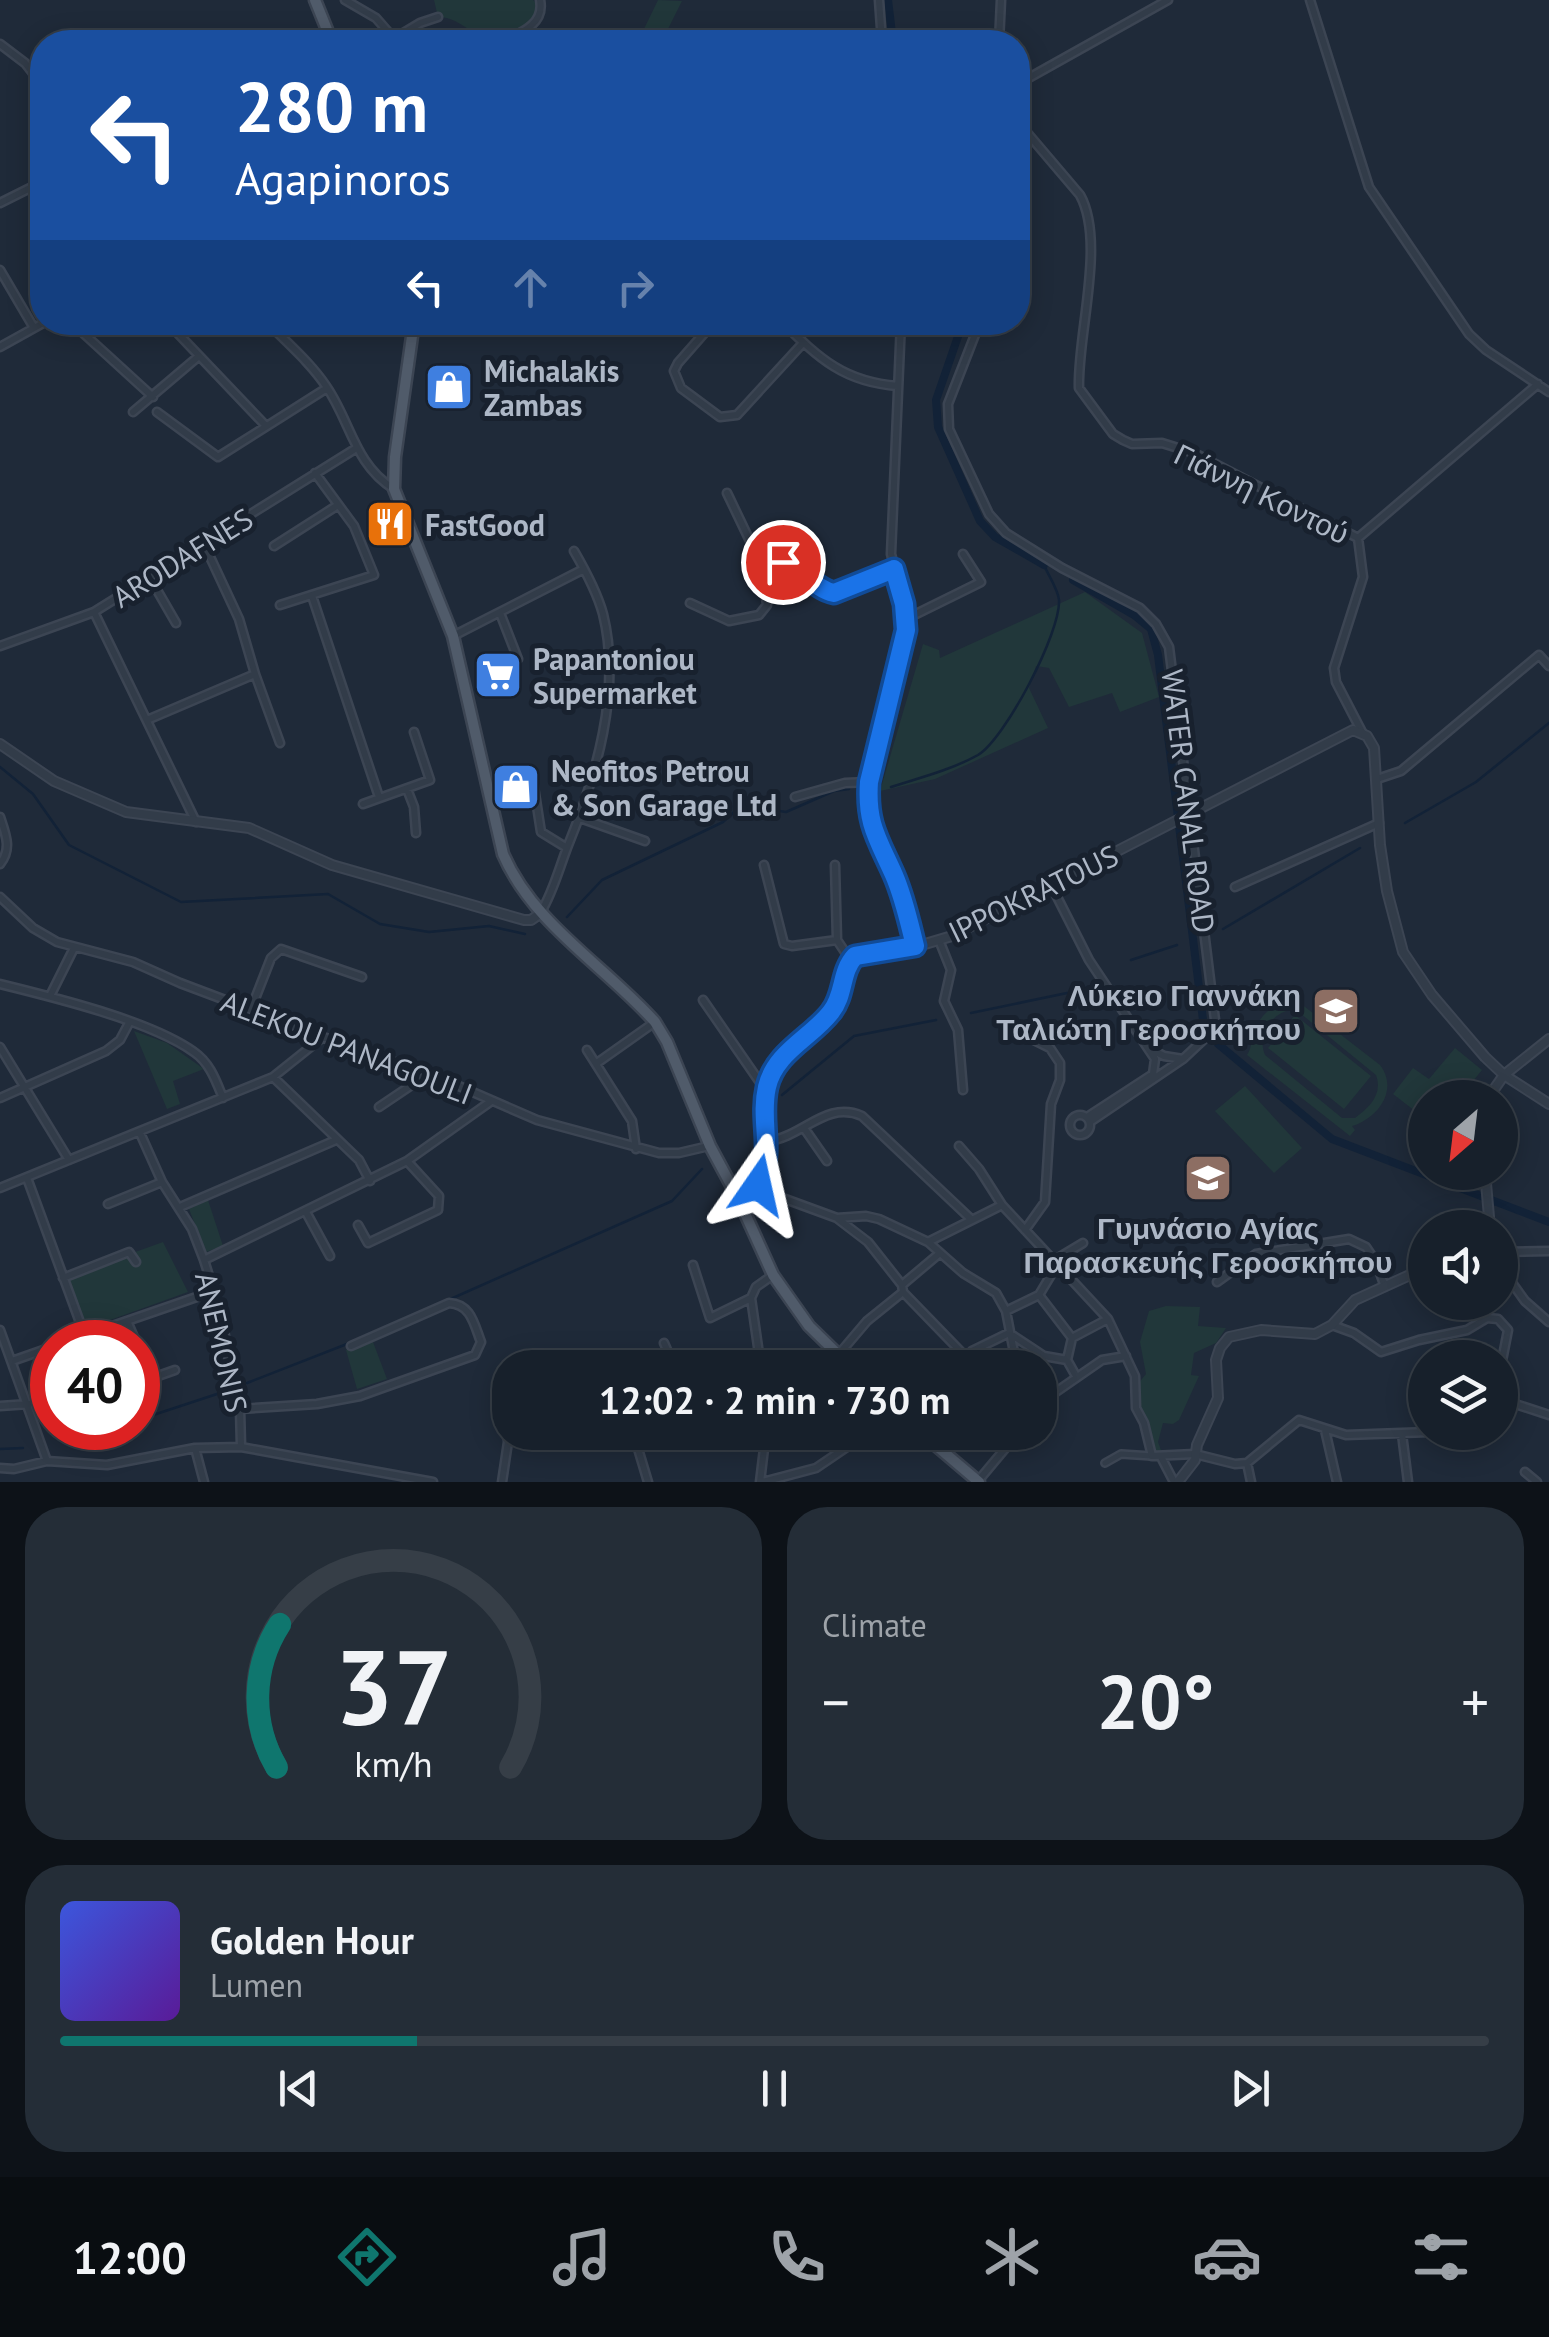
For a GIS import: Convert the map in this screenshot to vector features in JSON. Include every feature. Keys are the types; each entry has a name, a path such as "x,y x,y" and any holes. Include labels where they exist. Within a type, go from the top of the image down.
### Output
{"main road":[{"path":"315,0 327,30"},
{"path":"412,335 394,489 454,636 498,840 515,880 541,913 654,1022 667,1042 710,1146 774,1276 809,1326 835,1350"},
{"path":"941,1450 978,1481"}],"street":[{"path":"345,0 376,18 387,30"},
{"path":"524,30 541,12 540,0"},
{"path":"878,0 881,30"},
{"path":"1000,30 1001,0"},
{"path":"1030,77 1168,0"},
{"path":"1310,0 1374,195 1469,334 1549,392"},
{"path":"410,30 438,17"},
{"path":"0,44 30,70"},
{"name":"Γιάννη Κοντού","path":"1030,136 1080,195 1086,208 1089,280 1079,388 1113,434 1132,444 1162,444 1194,453 1358,538 1363,577 1334,668 1336,682 1374,748 1387,891 1404,952 1451,1019 1504,1075 1549,1104"},
{"path":"0,203 30,188"},
{"path":"0,270 30,321"},
{"path":"0,347 30,330"},
{"path":"86,335 152,397"},
{"path":"179,335 266,426"},
{"path":"279,335 327,388 355,448 370,470 394,489"},
{"path":"703,335 678,363 675,377 681,388 726,418 737,415 803,343"},
{"path":"795,335 847,376 898,386"},
{"path":"900,335 892,554 906,619 869,782 868,806 871,826 898,885 915,946"},
{"name":"WATER CANAL ROAD","path":"975,335 948,404 949,428 990,514 1006,532 1062,568 1140,608 1156,624 1169,647 1186,815 1216,1030 1183,1058"},
{"path":"133,412 199,356"},
{"path":"1358,538 1538,384"},
{"path":"157,412 218,456 327,388"},
{"name":"ARODAFNES","path":"0,646 94,612 355,448"},
{"path":"280,605 374,575 354,526 315,473"},
{"path":"690,603 729,621 759,614 768,599 762,566 727,493"},
{"path":"274,546 338,505"},
{"path":"204,544 239,618 254,674 280,743"},
{"path":"0,744 44,775 104,804 147,817 249,828 332,865 530,920 541,913 580,818 601,745 609,656 602,609 574,550"},
{"path":"906,619 981,582 963,554"},
{"path":"762,566 790,563 820,588 834,593 894,569"},
{"path":"454,636 584,568"},
{"path":"150,578 176,623"},
{"path":"312,596 379,797"},
{"path":"94,612 196,822"},
{"path":"500,614 518,659"},
{"path":"1376,779 1401,771 1538,654 1549,666"},
{"path":"147,720 254,674"},
{"path":"363,804 430,780 414,732"},
{"name":"IPPOKRATOUS","path":"851,960 861,954 939,940 1052,886 1344,734 1362,732"},
{"path":"532,774 542,832 567,848"},
{"path":"795,797 845,783 869,782"},
{"path":"407,789 414,806 416,833"},
{"path":"0,818 8,842 0,864"},
{"path":"580,818 645,841"},
{"path":"1234,887 1379,823"},
{"path":"762,1208 769,1194 766,1092 778,1063 835,1007 851,960 836,940 835,865"},
{"path":"764,866 784,944 836,940"},
{"path":"1052,886 1089,960 1156,1060 1153,1074 1088,1120 1183,1058"},
{"name":"ALEKOU PANAGOULI","path":"0,898 33,928 74,948 113,954 251,1010 428,1073 537,1120 670,1154 710,1146"},
{"path":"939,940 951,970 944,1001 958,1030 963,1090"},
{"path":"50,996 74,948"},
{"path":"251,1010 271,958 281,949 362,977"},
{"path":"0,984 130,1023 195,1052 210,1068 223,1098"},
{"path":"703,1000 766,1092"},
{"path":"596,1063 654,1022"},
{"path":"0,1098 106,1051 120,1040 130,1023"},
{"path":"1020,1032 1050,1048 1060,1063 1060,1080 1050,1104 1045,1202 1026,1230"},
{"path":"0,1188 273,1077 324,1037"},
{"path":"1501,1080 1549,1039"},
{"path":"0,1047 69,1160"},
{"path":"587,1050 632,1120 636,1148"},
{"path":"1151,1050 1183,1058"},
{"path":"380,1108 428,1073"},
{"path":"273,1077 359,1160 370,1181"},
{"path":"204,1260 407,1162 490,1102"},
{"path":"767,1141 784,1138 831,1112 844,1110 862,1116 972,1220"},
{"path":"804,1128 827,1161"},
{"name":"ANEMONIS","path":"140,1134 204,1260 240,1409 241,1447"},
{"path":"180,1207 336,1140"},
{"path":"959,1146 1002,1205 1108,1319 1135,1376 1136,1408 1152,1456"},
{"path":"358,1225 368,1243 438,1210 439,1196 407,1162"},
{"path":"738,1198 756,1188 768,1163"},
{"path":"27,1178 79,1320"},
{"path":"108,1204 162,1182"},
{"path":"746,1213 769,1194"},
{"path":"769,1194 837,1218 868,1242 903,1289 960,1350"},
{"path":"928,1242 1002,1205"},
{"path":"306,1212 330,1256"},
{"path":"837,1218 879,1219 928,1242 963,1272 992,1289 1006,1311 1013,1350"},
{"path":"1217,1282 1256,1254 1348,1239 1366,1247 1384,1284"},
{"path":"1006,1311 1039,1295 1055,1263 1083,1243"},
{"path":"1518,1252 1549,1251"},
{"path":"64,1278 129,1252 136,1262"},
{"path":"842,1350 867,1320 940,1253"},
{"path":"693,1265 710,1318 751,1298"},
{"path":"1161,1458 1176,1482 1192,1465 1218,1398 1216,1360 1229,1337 1261,1330 1310,1335 1332,1325 1355,1300 1408,1275"},
{"path":"758,1350 751,1298 756,1287 774,1276"},
{"path":"131,1320 214,1291"},
{"path":"1518,1291 1549,1322"},
{"path":"1039,1295 1072,1338"},
{"path":"240,1409 317,1404 360,1396 475,1355 481,1342 468,1309 460,1303 449,1303 351,1346"},
{"path":"1419,1340 1467,1330 1488,1318 1498,1318 1508,1330 1506,1340"},
{"path":"1076,1376 1067,1360 1072,1338 1108,1319"},
{"path":"1332,1325 1354,1332 1382,1352 1408,1344"},
{"path":"0,1330 47,1462"},
{"path":"974,1350 1009,1333"},
{"path":"1009,1333 1044,1356 1067,1360"},
{"path":"664,1343 667,1350"},
{"path":"12,1361 30,1355"},
{"path":"1057,1390 1102,1360 1126,1356"},
{"path":"160,1375 175,1370"},
{"path":"0,1406 29,1404"},
{"path":"1518,1405 1549,1415"},
{"path":"1105,1463 1120,1454 1161,1458 1195,1454 1247,1464 1295,1421 1346,1435 1408,1433"},
{"path":"1325,1430 1337,1482"},
{"path":"1402,1433 1408,1482"},
{"path":"0,1468 47,1462 106,1465 195,1448 241,1447 433,1482"},
{"path":"195,1448 204,1482"},
{"path":"502,1482 507,1450"},
{"path":"639,1450 648,1482"},
{"path":"765,1450 762,1482 816,1468 842,1450"},
{"path":"978,1481 1004,1450"},
{"path":"1247,1464 1251,1482"},
{"path":"1524,1472 1537,1482"}],"green space":[{"path":"434,0 533,0 542,9 523,30 470,30 438,17"},
{"path":"658,0 682,1 668,30 644,29"},
{"path":"1085,592 1142,633 1159,697 1120,712 1112,693 1069,707 1049,668 1036,666 1029,688 1048,728 935,779 880,791 923,644 939,650 940,658"},
{"path":"1296,1000 1380,1065 1385,1074 1383,1102 1370,1117 1352,1126 1355,1130 1350,1136 1247,1055 1261,1018 1276,1005","holes":["1295,1009 1376,1075 1378,1088 1370,1105 1355,1118 1342,1118 1265,1055 1264,1032 1279,1014"]},
{"path":"1295,1015 1371,1076 1344,1109 1268,1048"},
{"path":"134,1031 167,1043 204,1069 173,1081 180,1104 167,1109"},
{"path":"1455,1048 1482,1070 1474,1080 1408,1080 1408,1106 1393,1094 1413,1068 1429,1079"},
{"path":"1245,1086 1302,1148 1274,1173 1215,1111"},
{"path":"208,1200 223,1246 206,1252 189,1209"},
{"path":"163,1242 188,1292 110,1320 82,1320 66,1277"},
{"path":"1166,1306 1200,1307 1198,1326 1226,1328 1216,1343 1194,1353 1191,1375 1199,1376 1179,1420 1163,1423 1158,1442 1162,1453 1156,1453 1137,1385 1146,1374 1140,1342 1149,1311"},
{"path":"373,1342 387,1379 357,1389 346,1350"}],"waterway":[{"path":"888,0 892,30"},
{"path":"958,335 936,400 938,427 980,521 995,537 1044,565"},
{"path":"891,787 978,755 1002,729 1029,684 1057,615 1058,596 1044,565"},
{"path":"1073,580 1151,629 1158,655 1203,1020 1218,1044 1332,1139 1549,1222"},
{"path":"1405,823 1476,782 1549,723"},
{"path":"0,767 33,794 69,845 181,902 328,894 380,924 429,932 489,926 525,934"},
{"path":"567,917 602,880 723,822 742,805 786,812 834,791 849,789"},
{"path":"1223,929 1360,848"},
{"path":"1131,960 1177,945"},
{"path":"971,1013 1067,993"},
{"path":"782,1095 854,1036 936,1020"},
{"path":"419,1313 672,1201 702,1169"},
{"path":"247,1383 352,1342"},
{"path":"160,1413 217,1394"},
{"path":"0,1449 23,1448"}],"place":[{"name":"Michalakis Zambas","path":"449,387"},
{"name":"FastGood","path":"390,524"},
{"name":"Papantoniou Supermarket","path":"498,675"},
{"name":"Neofitos Petrou & Son Garage Ltd","path":"516,787"},
{"name":"Λύκειο Γιαννάκη Ταλιώτη Γεροσκήπου","path":"1336,1011"},
{"name":"Γυμνάσιο Αγίας Παρασκευής Γεροσκήπου","path":"1208,1178"}],"route":[{"path":"758,1185 768,1163 766,1092 778,1063 829,1016 855,956 915,946 902,897 876,841 868,806 869,782 906,630 904,604 894,569 834,593 783,562"}]}
